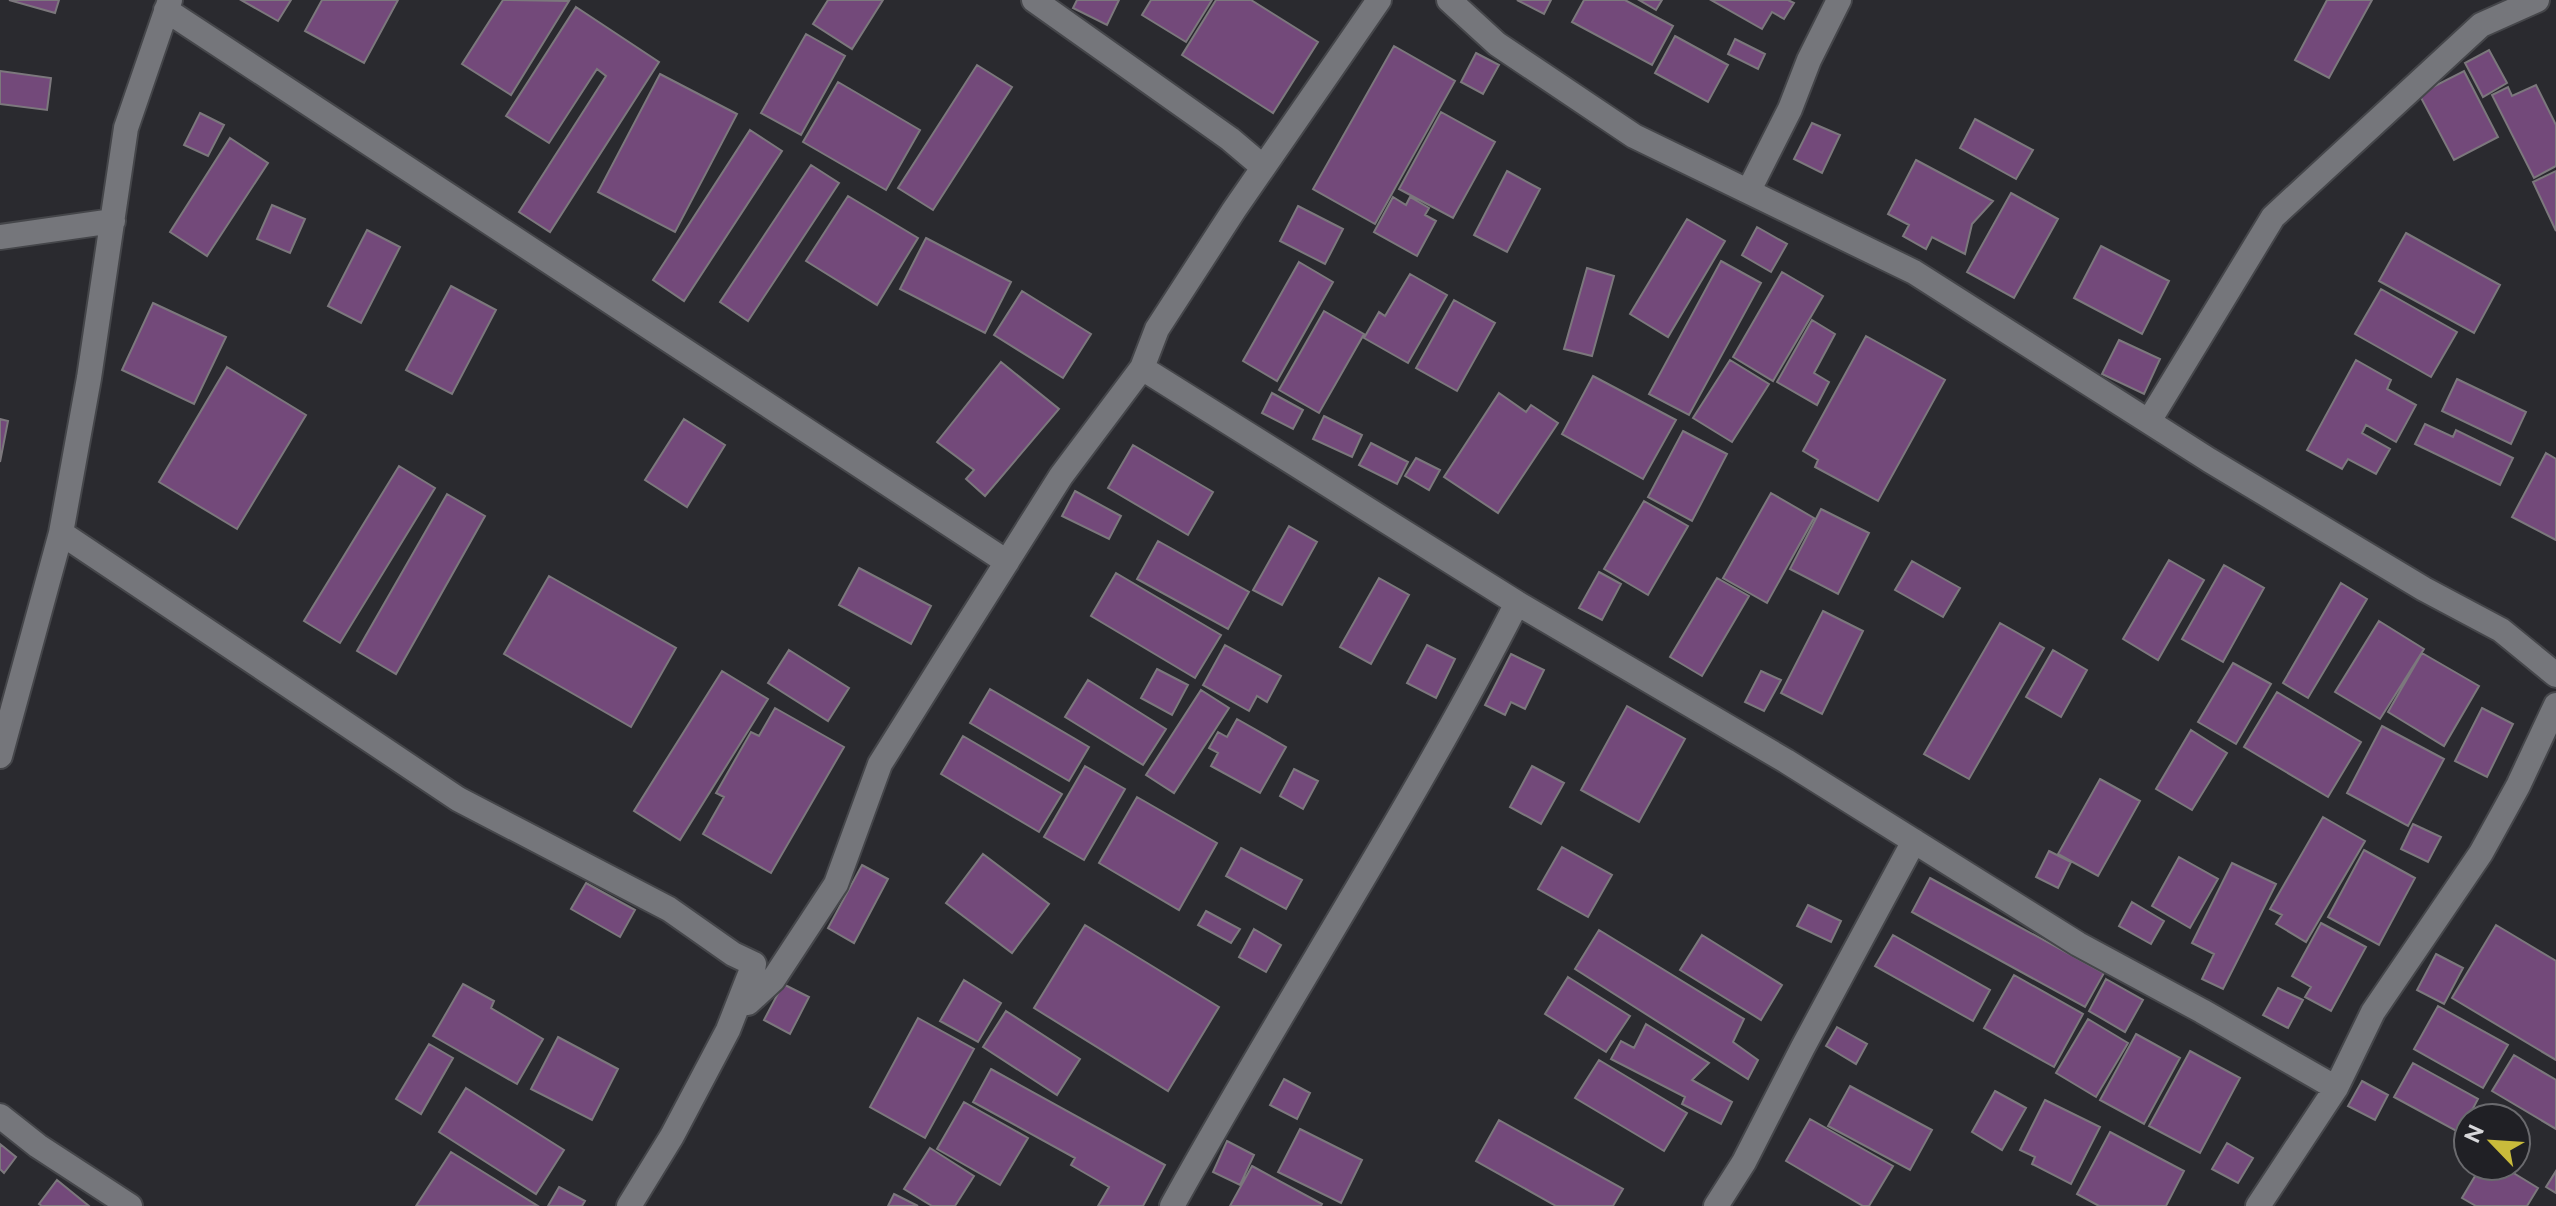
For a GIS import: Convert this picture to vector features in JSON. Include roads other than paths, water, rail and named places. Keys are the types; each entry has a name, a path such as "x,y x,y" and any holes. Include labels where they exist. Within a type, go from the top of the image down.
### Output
{"street":[{"path":"1034,0 1230,139 1263,167"},
{"path":"754,964 748,1003 773,980 836,884 880,764 1061,476 1142,368 1157,329 1263,167 1379,0"},
{"path":"1449,0 1497,44 1634,136 1914,272 2209,460 2411,581 2501,630 2556,675"},
{"path":"1749,190 1839,0"},
{"path":"2149,421 2273,217 2481,25 2537,0"},
{"path":"0,756 61,533 89,378 126,128 168,5 1007,562"},
{"path":"0,237 113,221"},
{"path":"1142,368 1517,603 1786,761 2078,944 2336,1088"},
{"path":"61,533 458,799 669,909 733,954 754,964"},
{"path":"1172,1206 1470,696 1517,603"},
{"path":"2258,1206 2336,1088 2373,1012 2481,853 2518,786 2556,705"},
{"path":"1716,1206 1744,1162 1914,841"},
{"path":"629,1206 672,1136 728,1030 754,964"},
{"path":"0,1116 38,1146 130,1206"}]}
